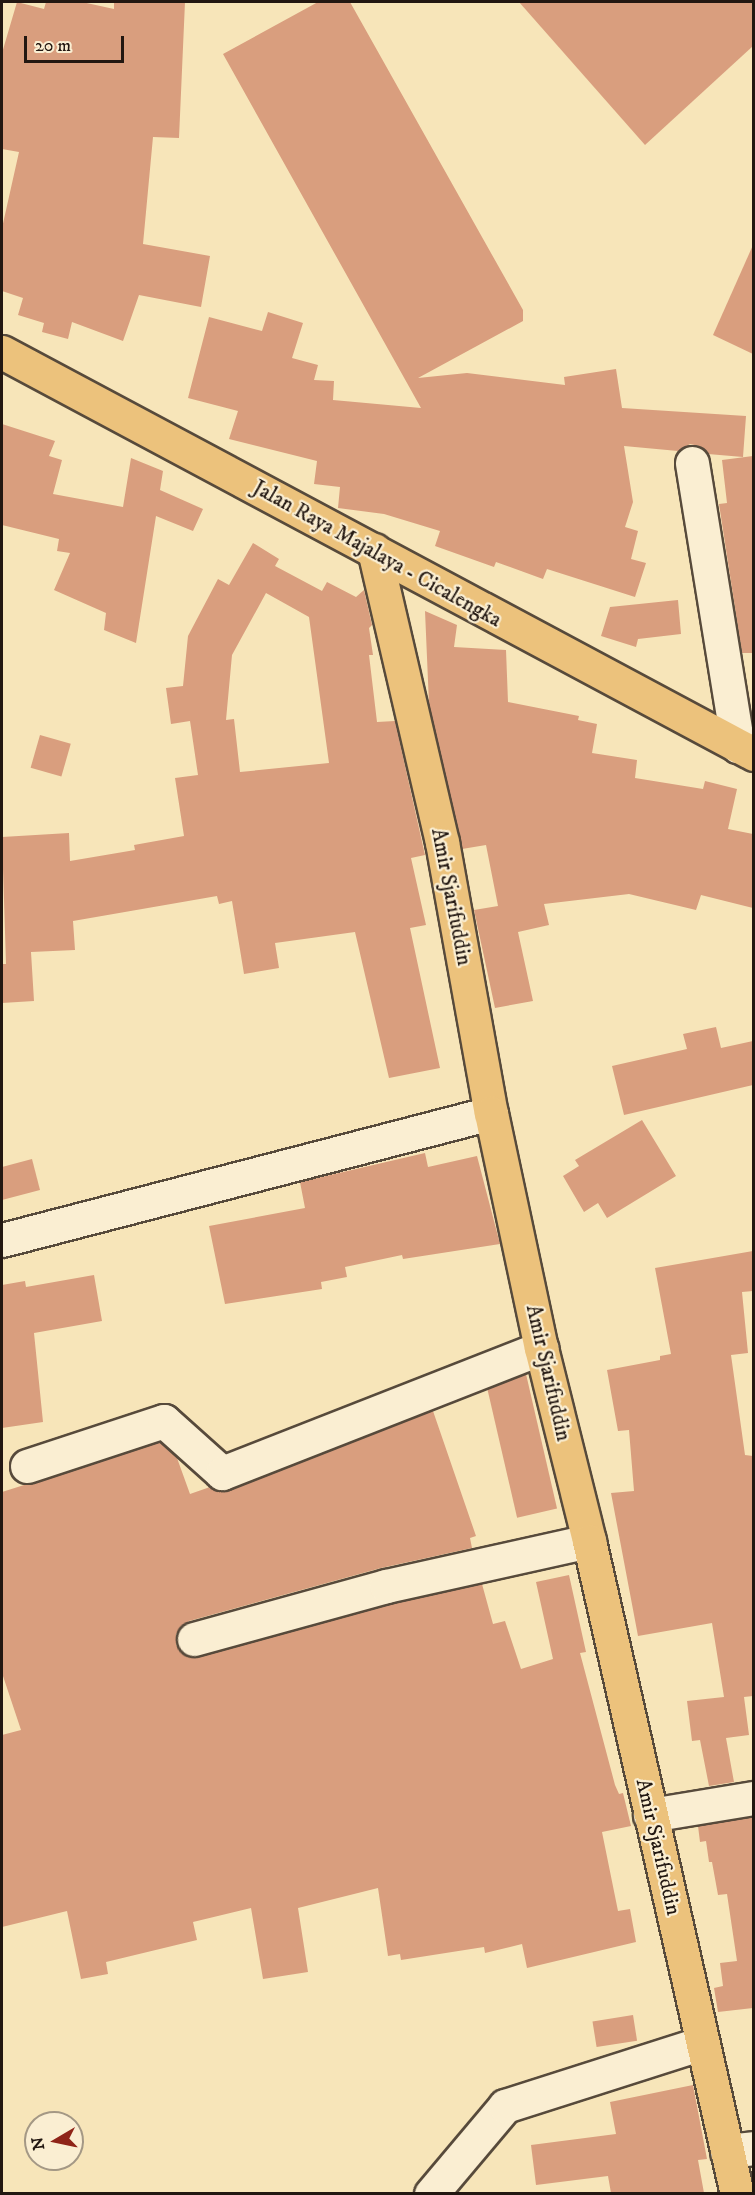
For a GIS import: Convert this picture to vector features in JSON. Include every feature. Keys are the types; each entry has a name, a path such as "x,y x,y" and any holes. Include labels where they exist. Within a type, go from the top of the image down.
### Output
{"main road":[{"name":"Jalan Raya Majalaya - Cicalengka","path":"2,352 746,750"},
{"name":"Amir Sjarifuddin","path":"374,550 442,842 492,1113 541,1348 589,1541 702,2043 740,2150 737,2193"}],"street":[{"path":"692,463 746,750"},
{"path":"2,1240 492,1113"},
{"path":"27,1466 164,1421 222,1473 541,1348"},
{"path":"194,1639 386,1586 589,1541"},
{"path":"650,1815 753,1798"},
{"path":"431,2193 505,2106 702,2043"}],"building":[{"path":"17,2 44,9 46,2 82,2 114,9 114,2 185,2 179,138 153,137 143,244 210,256 201,307 139,295 123,341 72,322 68,339 42,332 44,323 18,315 23,298 2,291 2,228 19,152 2,149 2,53"},
{"path":"318,2 350,2 523,310 523,321 418,378 467,373 565,385 564,377 616,369 622,408 746,416 743,457 708,454 699,446 690,444 678,451 624,446 633,502 625,527 638,531 631,559 646,563 635,597 547,569 543,579 496,562 494,567 435,546 440,531 384,514 338,508 340,487 314,484 317,461 229,439 238,411 188,398 209,317 262,331 268,312 303,323 292,358 318,365 314,380 334,381 333,400 421,408 223,54"},
{"path":"519,2 753,2 753,46 645,145"},
{"path":"753,245 753,354 713,335"},
{"path":"2,424 55,441 49,456 62,460 53,494 123,507 131,458 163,471 160,490 203,509 193,531 156,516 136,643 104,630 106,613 54,590 70,553 57,551 59,539 2,525"},
{"path":"753,456 753,653 742,653 719,504 727,503 722,460"},
{"path":"253,543 279,559 275,566 322,591 327,582 356,597 364,590 372,625 369,628 373,655 369,655 377,722 395,721 425,855 411,858 426,925 410,928 440,1068 389,1078 355,932 275,943 279,968 244,974 232,901 219,904 217,896 73,921 75,950 31,952 34,1001 2,1003 2,964 6,964 2,837 69,833 70,861 135,850 134,845 184,836 175,778 198,775 190,721 171,724 166,688 183,686 188,636 218,579 229,585","holes":["266,593 309,617 329,763 240,772 234,719 226,720 232,655"]},
{"path":"678,600 681,634 638,639 636,647 601,636 610,607"},
{"path":"425,611 457,625 454,647 506,650 508,702 579,716 578,720 597,724 592,753 637,760 635,778 703,789 705,781 737,789 728,829 753,834 753,908 701,895 696,910 629,894 544,904 549,925 518,932 533,1001 495,1008 474,910 498,906 486,845 462,849 429,704"},
{"path":"40,735 71,744 61,777 31,768"},
{"path":"716,1027 721,1048 753,1041 753,1085 624,1115 612,1066 687,1049 683,1034"},
{"path":"642,1120 676,1176 607,1218 598,1203 584,1212 563,1176 579,1166 575,1160"},
{"path":"425,1153 428,1167 477,1156 500,1244 403,1259 402,1255 345,1267 347,1277 321,1282 322,1289 225,1304 209,1226 305,1208 300,1182"},
{"path":"32,1159 40,1190 2,1200 2,1167"},
{"path":"753,1251 753,1291 742,1292 748,1353 731,1355 745,1455 753,1456 753,1696 744,1697 749,1735 726,1738 734,1782 709,1786 700,1740 692,1741 687,1701 724,1697 712,1623 638,1636 611,1493 634,1491 629,1430 618,1431 607,1370 660,1360 660,1356 671,1354 655,1268"},
{"path":"94,1275 102,1321 34,1333 43,1422 2,1428 2,1285 25,1281 26,1287"},
{"path":"526,1374 557,1508 517,1518 486,1383"},
{"path":"433,1411 476,1536 470,1538 472,1548 381,1568 189,1621 176,1634 176,1645 189,1657 199,1657 391,1604 482,1584 493,1624 505,1621 521,1669 553,1659 536,1582 569,1575 586,1652 580,1653 615,1785 619,1794 623,1793 631,1826 602,1832 618,1911 630,1909 636,1942 527,1968 522,1944 485,1953 484,1947 401,1960 400,1954 388,1956 378,1888 298,1908 308,1972 263,1979 251,1908 193,1922 197,1940 106,1962 108,1974 81,1979 67,1911 2,1927 2,1735 21,1730 2,1673 2,1492 160,1442 177,1458 190,1494 210,1487 228,1491"},
{"path":"753,1817 753,2008 718,2012 714,1988 723,1986 720,1963 737,1961 727,1894 718,1895 706,1841 700,1842 698,1826"},
{"path":"633,2015 637,2041 597,2047 593,2021"},
{"path":"693,2085 707,2159 698,2160 704,2193 611,2193 608,2176 536,2185 531,2145 616,2134 610,2102"}]}
